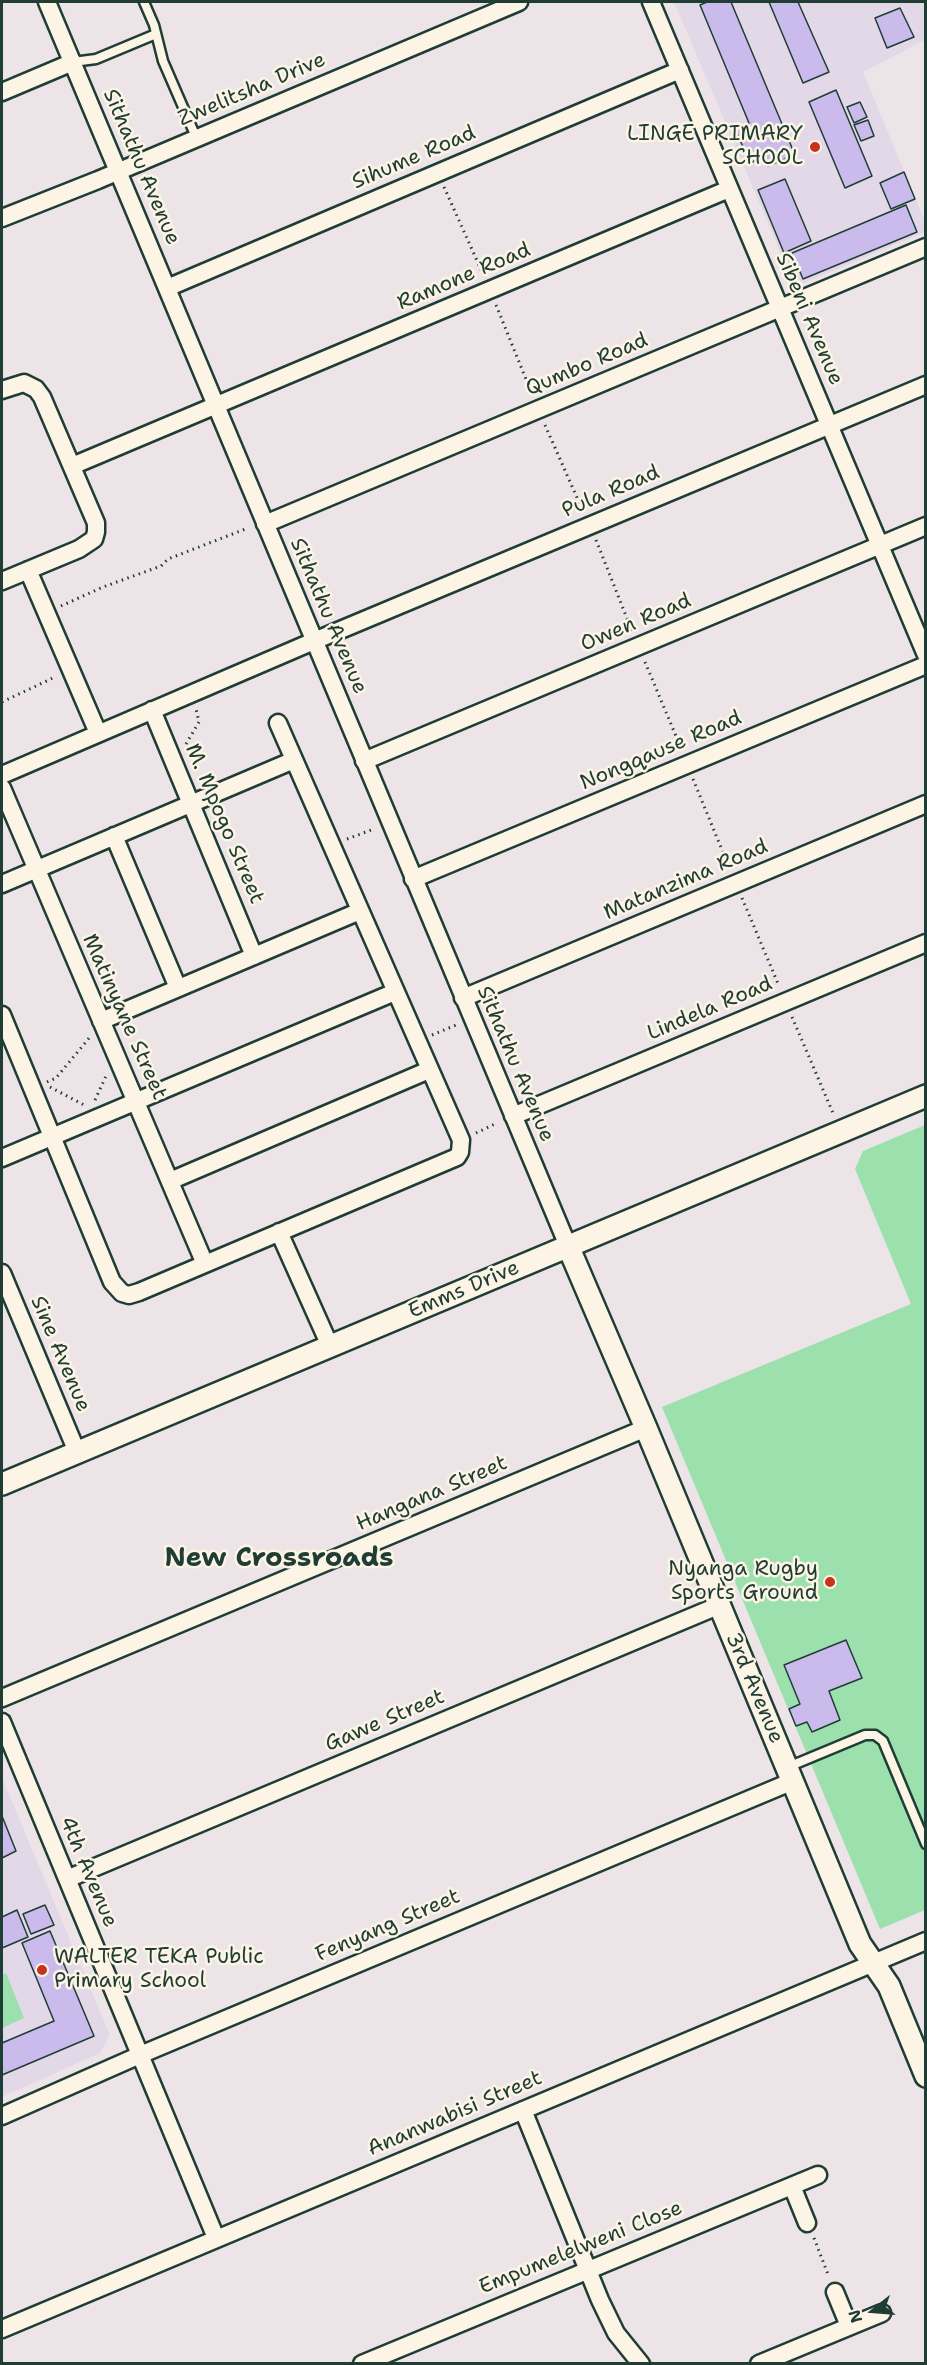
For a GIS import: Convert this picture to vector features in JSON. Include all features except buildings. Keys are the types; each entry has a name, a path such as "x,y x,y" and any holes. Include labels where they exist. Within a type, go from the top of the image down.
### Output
{"street":[{"name":"Sithathu Avenue","path":"47,2 568,1246"},
{"name":"Zwelitsha Drive","path":"2,218 519,2"},
{"name":"Sibeni Avenue","path":"651,2 926,655"},
{"path":"2,92 73,62"},
{"name":"Sihume Road","path":"167,288 680,70"},
{"name":"Ramone Road","path":"72,466 729,189"},
{"name":"Qumbo Road","path":"265,524 926,247"},
{"path":"2,390 24,383 36,389 96,523 94,538 79,549 2,581"},
{"name":"Pula Road","path":"2,775 314,641 926,385"},
{"name":"Owen Road","path":"364,761 926,526"},
{"path":"28,570 98,733"},
{"name":"Nongqause Road","path":"414,879 926,665"},
{"name":"M. Mpogo Street","path":"152,710 254,956"},
{"path":"2,1015 112,1282 122,1293 129,1295 139,1292 457,1157 461,1146 460,1140 278,723"},
{"path":"2,884 294,760"},
{"name":"Matinyane Street","path":"2,788 205,1264"},
{"name":"Matanzima Road","path":"463,998 926,804"},
{"path":"114,836 178,988"},
{"path":"101,1021 360,911"},
{"name":"Lindela Road","path":"513,1116 926,943"},
{"path":"2,1158 394,992"},
{"path":"170,1181 429,1070"},
{"name":"Emms Drive","path":"2,1484 926,1096"},
{"path":"279,1232 330,1346"},
{"name":"3rd Avenue","path":"568,1246 860,1944 889,1986 926,2076"},
{"name":"Sine Avenue","path":"2,1273 77,1452"},
{"name":"Hangana Street","path":"2,1698 646,1428"},
{"name":"Gawe Street","path":"67,1879 720,1605"},
{"name":"4th Avenue","path":"2,1722 216,2238"},
{"name":"Fenyang Street","path":"2,2116 790,1774"},
{"name":"Ananwabisi Street","path":"2,2329 926,1941"},
{"path":"523,2110 587,2269 616,2333 641,2364"},
{"name":"Empumelelweni Close","path":"362,2364 388,2359 587,2269 818,2175"},
{"path":"792,2186 807,2223"},
{"path":"835,2292 849,2326"},
{"path":"759,2364 882,2313"}],"lane":[{"path":"144,2 163,61 196,137"},
{"path":"73,62 96,59 156,34"},
{"path":"790,1774 865,1735 875,1735 883,1741 926,1844"}],"path":[{"path":"46,613 103,587 161,566 168,559 252,526 265,524"},
{"path":"2,702 70,670"},
{"path":"173,762 199,722 193,693"},
{"path":"331,846 390,822"},
{"path":"417,1042 472,1019"},
{"path":"101,1021 86,1044 56,1077 44,1083 90,1109 117,1056"},
{"path":"460,1140 513,1116"},
{"path":"807,2223 835,2292"}],"shaded area":[{"name":"LINGE PRIMARY SCHOOL","path":"674,2 925,2 925,40 863,72 925,222 925,232 804,283 791,277"},
{"name":"WALTER TEKA Public Primary School","path":"2,1778 110,2035 100,2053 2,2097"}],"green space":[{"name":"Nyanga Rugby Sports Ground","path":"925,1125 925,1910 880,1929 662,1407 911,1304 855,1169 863,1151"},
{"path":"6,1973 24,2018 2,2028 2,1975"}],"place":[{"name":"LINGE PRIMARY SCHOOL","path":"815,147"},
{"name":"Nyanga Rugby Sports Ground","path":"830,1582"},
{"name":"WALTER TEKA Public Primary School","path":"42,1970"}],"district":[{"name":"New Crossroads","path":"279,1559"}]}
